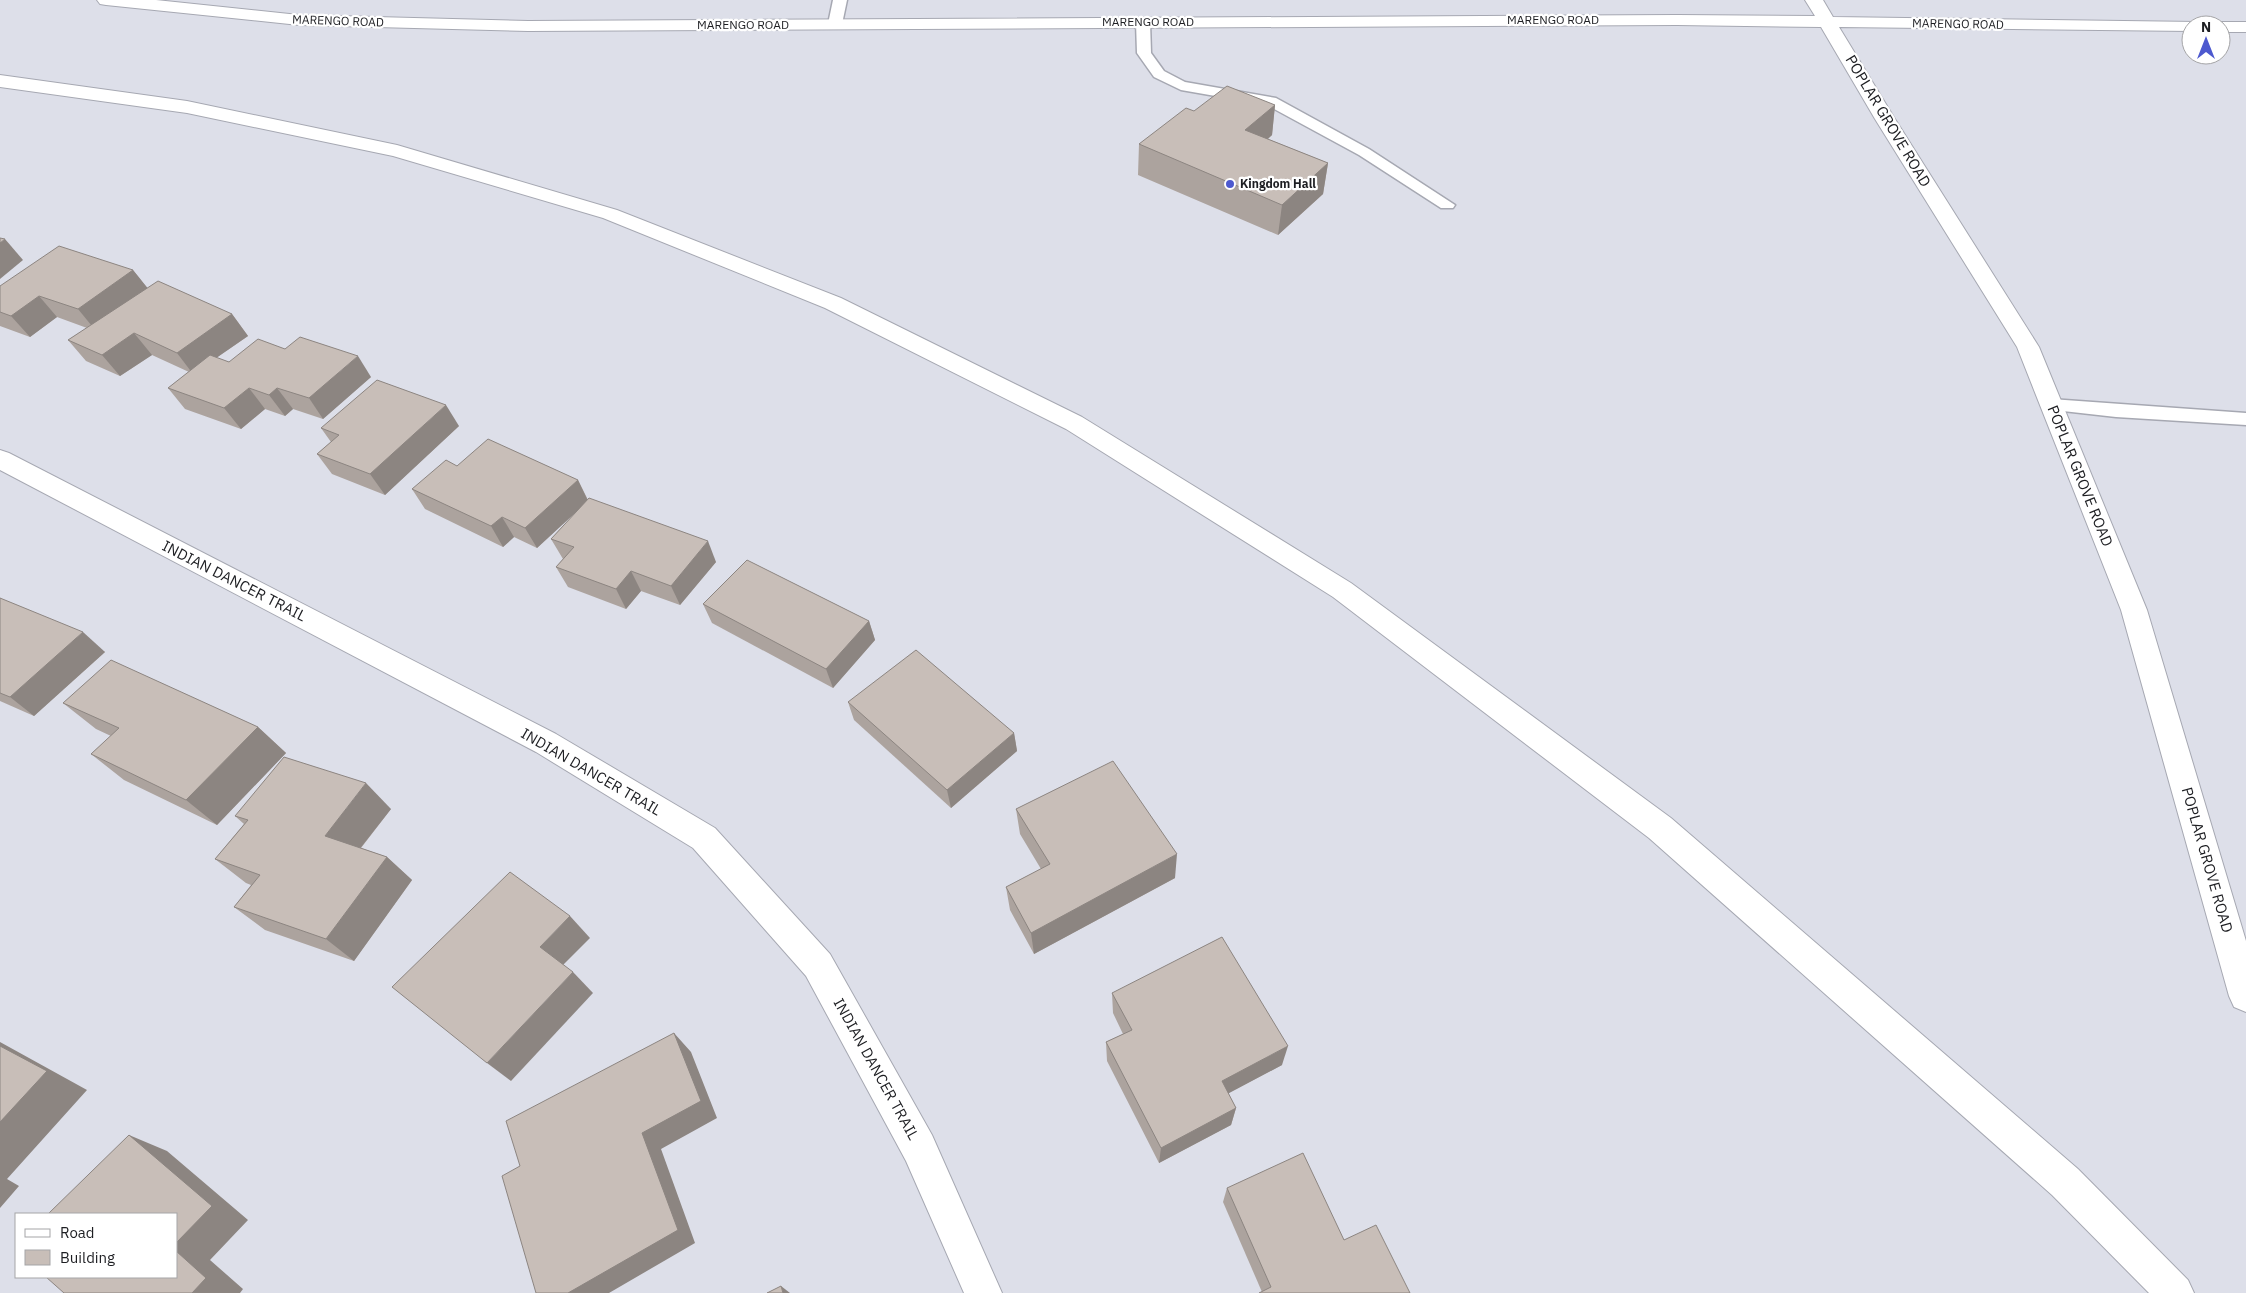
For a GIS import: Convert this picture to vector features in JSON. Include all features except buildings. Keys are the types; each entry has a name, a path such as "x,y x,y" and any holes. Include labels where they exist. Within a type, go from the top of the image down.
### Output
{"street":[{"name":"MARENGO ROAD","path":"106,0 309,20 528,26 1677,20 2181,26"},
{"name":"POPLAR GROVE ROAD","path":"1814,0 1885,119 2028,347 2134,610 2246,996"},
{"path":"2231,27 2246,27"},
{"path":"0,81 186,107 397,151 610,214 833,303 1074,423 1342,590 1660,828 2065,1182 2175,1293"},
{"name":"INDIAN DANCER TRAIL","path":"3,465 546,743 704,838 818,965 920,1148 983,1293"}],"lane":[{"path":"835,24 840,0"},
{"path":"1143,22 1144,53 1159,74 1182,86 1271,100 1364,152 1447,205"},
{"path":"2051,405 2246,419"}],"place":[{"name":"Kingdom Hall","path":"1230,184"}]}
